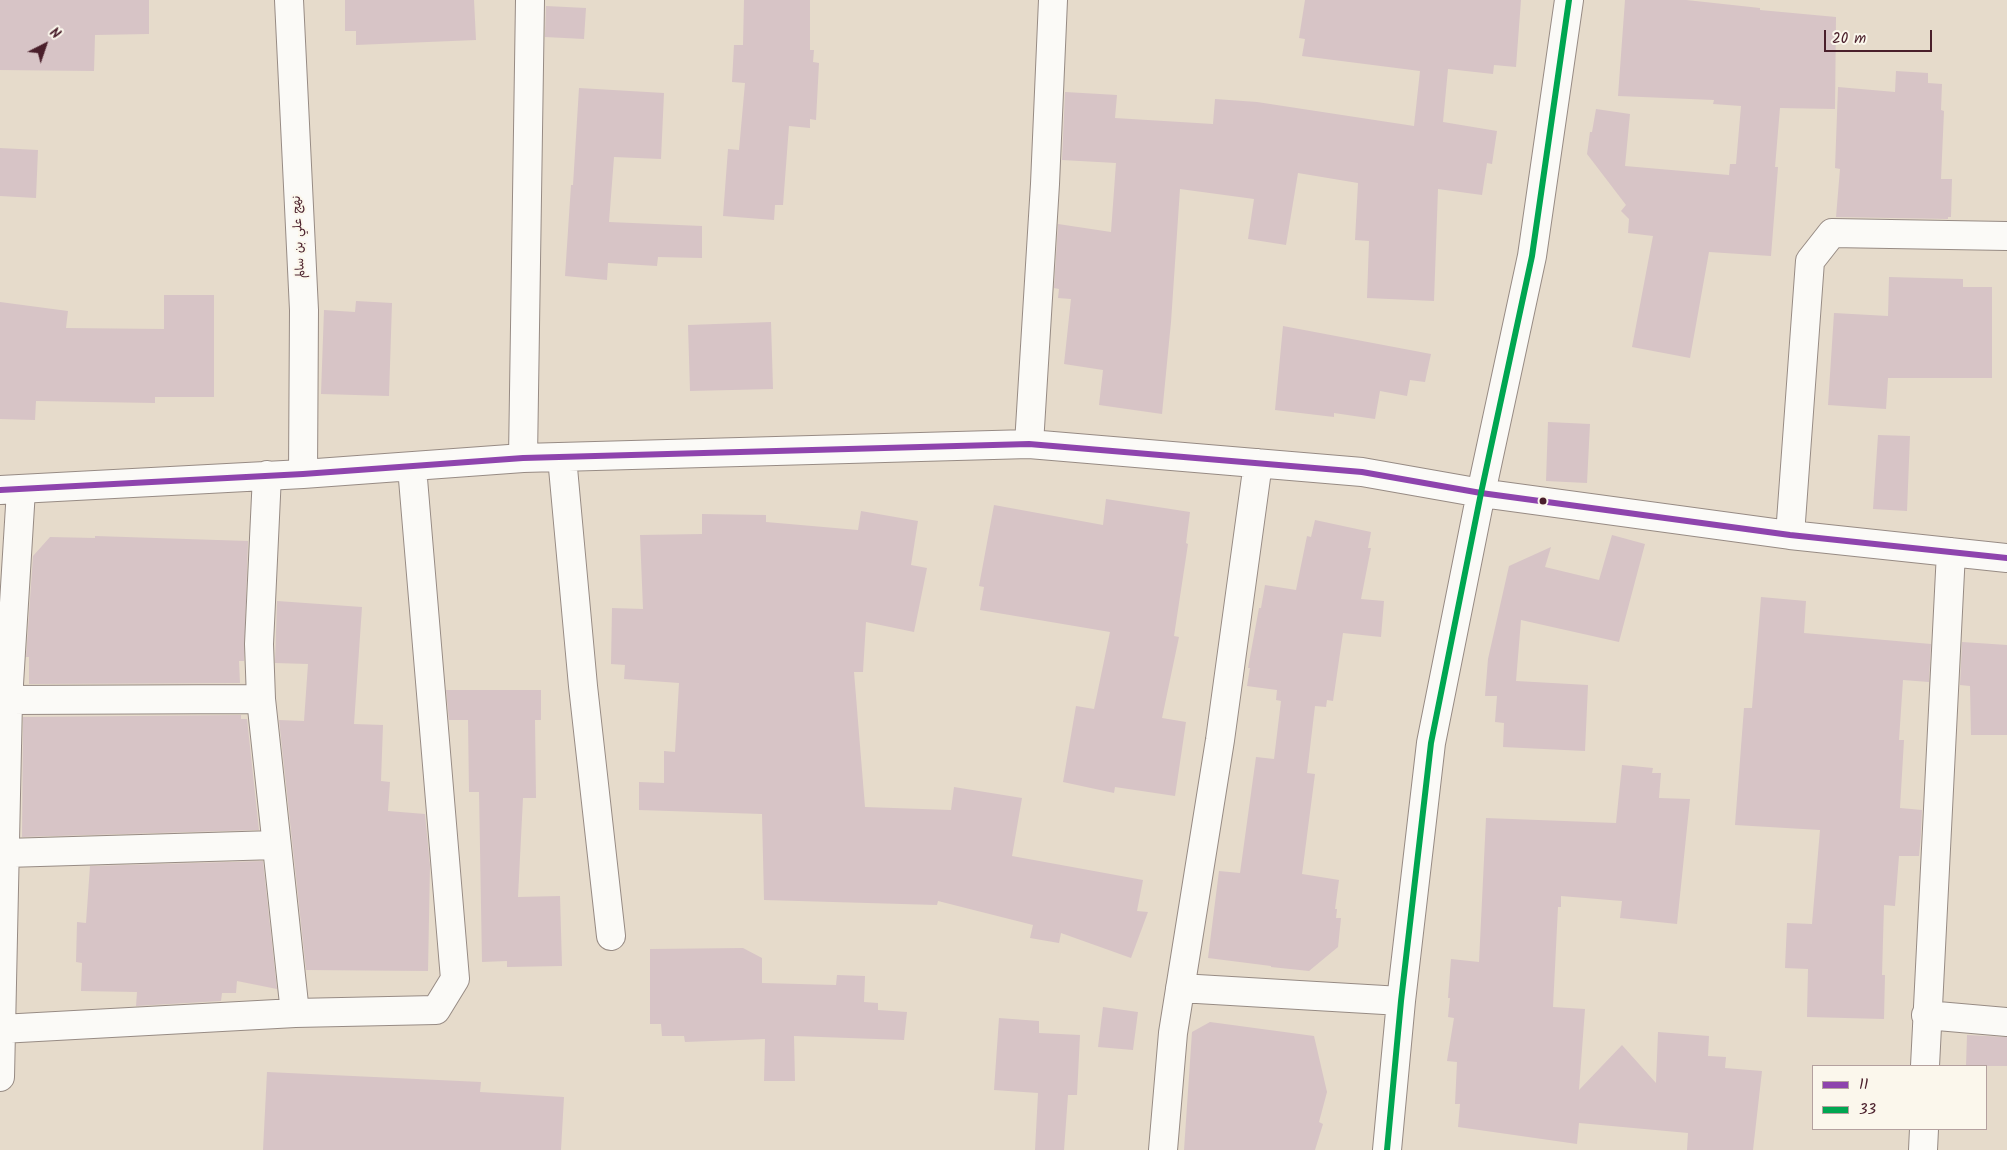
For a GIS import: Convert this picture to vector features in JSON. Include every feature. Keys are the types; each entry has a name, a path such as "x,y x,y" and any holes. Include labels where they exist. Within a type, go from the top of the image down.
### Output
{"street":[{"name":"نهج علي بن سالم","path":"289,0 304,310 303,474"},
{"path":"523,458 530,0"},
{"path":"1029,444 1045,184 1053,0"},
{"path":"1387,1150 1401,1001 1431,743 1481,493 1532,256 1569,0"},
{"path":"1790,535 1810,261 1832,233 2007,236"},
{"path":"0,1077 1,977 6,853 2,807 8,700 10,490 303,474 523,458 1029,444 1362,472 1481,493 1790,535 2007,558"},
{"path":"562,457 583,686 611,936"},
{"path":"1164,1150 1174,1033 1180,988 1220,740 1258,464"},
{"path":"1,1029 294,1013 436,1010 455,979 412,467"},
{"path":"267,475 259,644 261,699 294,1013"},
{"path":"1925,1065 1926,1015 1951,552"},
{"path":"8,700 261,699"},
{"path":"6,853 276,845"},
{"path":"1180,988 1401,1001"},
{"path":"1926,1015 2007,1022"},
{"path":"1923,1150 1924,1130"}],"building":[{"path":"0,0 149,0 149,34 95,35 94,71 0,70"},
{"path":"345,0 474,0 476,40 356,45 356,31 345,31"},
{"path":"744,0 810,0 810,50 814,50 813,62 819,63 816,120 810,119 810,128 789,126 783,205 775,205 774,220 723,216 728,149 739,150 745,83 732,82 734,45 743,45"},
{"path":"1305,0 1521,0 1516,67 1494,65 1493,74 1448,69 1443,122 1497,131 1492,164 1487,163 1482,195 1438,189 1434,301 1367,298 1369,241 1355,240 1358,183 1298,173 1286,245 1248,239 1254,199 1180,189 1171,322 1162,414 1099,405 1103,370 1064,364 1071,299 1058,298 1059,289 1054,288 1058,224 1111,232 1116,163 1062,160 1065,92 1117,95 1115,118 1213,124 1215,99 1257,102 1414,126 1420,71 1302,56 1305,39 1299,38"},
{"path":"1625,0 1686,0 1760,8 1760,10 1836,17 1835,109 1780,108 1775,167 1778,167 1771,256 1709,252 1690,358 1632,347 1653,236 1628,233 1629,219 1621,211 1626,205 1587,154 1590,132 1592,132 1596,109 1630,114 1625,166 1729,175 1730,164 1736,164 1741,106 1713,104 1714,100 1618,96"},
{"path":"546,6 586,8 584,39 545,37"},
{"path":"1896,71 1928,73 1928,83 1942,84 1941,110 1944,111 1941,179 1952,179 1951,217 1948,217 1948,219 1836,217 1840,169 1835,168 1838,87 1895,92"},
{"path":"579,88 664,93 661,159 614,157 609,222 702,226 702,258 658,257 657,266 608,263 607,280 565,276"},
{"path":"0,148 38,150 36,198 0,196"},
{"path":"1889,277 1963,279 1963,287 1992,287 1992,378 1888,378 1886,409 1828,405 1834,313 1888,316"},
{"path":"164,295 214,295 214,397 155,397 155,403 36,401 35,420 0,419 0,302 68,311 66,328 164,329"},
{"path":"356,301 392,303 389,396 321,394 324,310 355,312"},
{"path":"771,322 773,389 690,391 688,325"},
{"path":"1283,326 1431,354 1425,382 1410,380 1407,396 1380,391 1375,419 1334,413 1334,417 1275,410"},
{"path":"1548,422 1590,424 1587,483 1546,481"},
{"path":"1878,435 1910,436 1907,511 1873,509"},
{"path":"1106,499 1190,512 1186,543 1188,544 1174,636 1179,637 1162,718 1186,722 1175,796 1115,787 1114,793 1063,782 1076,706 1094,709 1110,632 980,610 984,587 979,586 994,505 1103,525"},
{"path":"861,511 918,521 911,565 927,568 914,632 866,622 863,672 854,672 865,807 951,810 954,787 1022,798 1012,856 1143,880 1137,911 1148,912 1131,958 1061,933 1059,943 1030,938 1033,925 938,901 937,905 764,900 762,814 639,810 639,782 664,783 664,751 675,752 679,683 624,679 625,665 611,664 612,608 643,609 640,535 702,534 702,514 766,515 766,522 858,530"},
{"path":"1315,520 1371,532 1368,548 1371,548 1361,599 1384,601 1381,637 1343,633 1333,701 1327,700 1326,707 1315,706 1307,773 1315,774 1302,874 1339,880 1335,909 1337,909 1336,918 1341,918 1338,947 1309,971 1208,958 1219,871 1240,873 1256,757 1274,759 1281,701 1276,700 1277,690 1247,686 1250,668 1248,668 1259,608 1261,608 1265,585 1296,590 1307,536 1311,537"},
{"path":"1612,535 1645,544 1619,642 1521,620 1516,681 1588,685 1585,751 1503,747 1504,723 1495,722 1497,696 1485,696 1488,659 1509,566 1551,547 1545,567 1599,580"},
{"path":"95,536 248,541 244,661 239,661 240,683 29,684 29,657 26,657 33,556 50,537 95,538"},
{"path":"1761,597 1806,601 1804,633 1931,644 1929,682 1903,680 1899,740 1904,740 1900,808 1922,810 1921,834 1919,856 1899,856 1895,906 1884,905 1882,975 1885,975 1884,1019 1807,1017 1808,969 1785,968 1787,923 1812,924 1820,830 1735,825 1744,708 1752,708"},
{"path":"277,601 362,607 354,724 383,725 381,781 390,782 388,811 425,814 430,865 428,971 306,970 279,720 304,721 308,664 275,663"},
{"path":"1962,642 2007,645 2007,735 1971,735 1970,686 1960,685"},
{"path":"446,690 541,690 541,720 535,720 536,798 523,798 518,897 560,896 562,966 507,967 507,961 482,962 479,792 469,792 468,720 449,720"},
{"path":"241,715 241,719 247,719 259,830 22,837 23,717"},
{"path":"1622,765 1653,768 1652,773 1661,773 1659,798 1690,799 1677,924 1620,918 1622,901 1561,896 1561,907 1558,907 1553,1007 1585,1009 1579,1090 1622,1045 1656,1083 1658,1032 1709,1036 1708,1056 1726,1057 1725,1068 1762,1071 1753,1150 1687,1150 1688,1133 1579,1123 1577,1144 1458,1127 1460,1104 1455,1104 1457,1062 1447,1061 1454,1018 1448,1017 1451,959 1479,962 1486,818 1616,823"},
{"path":"263,861 277,989 237,981 236,993 222,993 221,1001 136,1006 137,992 81,991 82,963 76,962 77,922 86,923 90,866"},
{"path":"743,948 762,958 762,983 836,985 837,975 865,976 864,1002 878,1003 878,1010 907,1012 904,1040 794,1036 795,1081 764,1081 765,1039 685,1042 684,1036 662,1036 661,1024 650,1024 650,949"},
{"path":"1103,1007 1138,1012 1133,1050 1098,1047"},
{"path":"999,1018 1039,1021 1039,1033 1080,1035 1077,1095 1068,1095 1064,1150 1035,1150 1038,1093 994,1090"},
{"path":"1210,1022 1314,1036 1327,1092 1319,1122 1323,1124 1315,1150 1184,1150 1192,1032"},
{"path":"1967,1035 2007,1037 2007,1066 1966,1065"},
{"path":"267,1072 481,1082 480,1092 564,1097 561,1150 263,1150"}],"transit line":[{"name":"33","path":"1387,1150 1401,1001 1431,743 1481,493 1532,256 1569,0"},
{"name":"11","path":"0,490 303,474 523,458 1029,444 1362,472 1481,493 1790,535 2007,558"}]}
